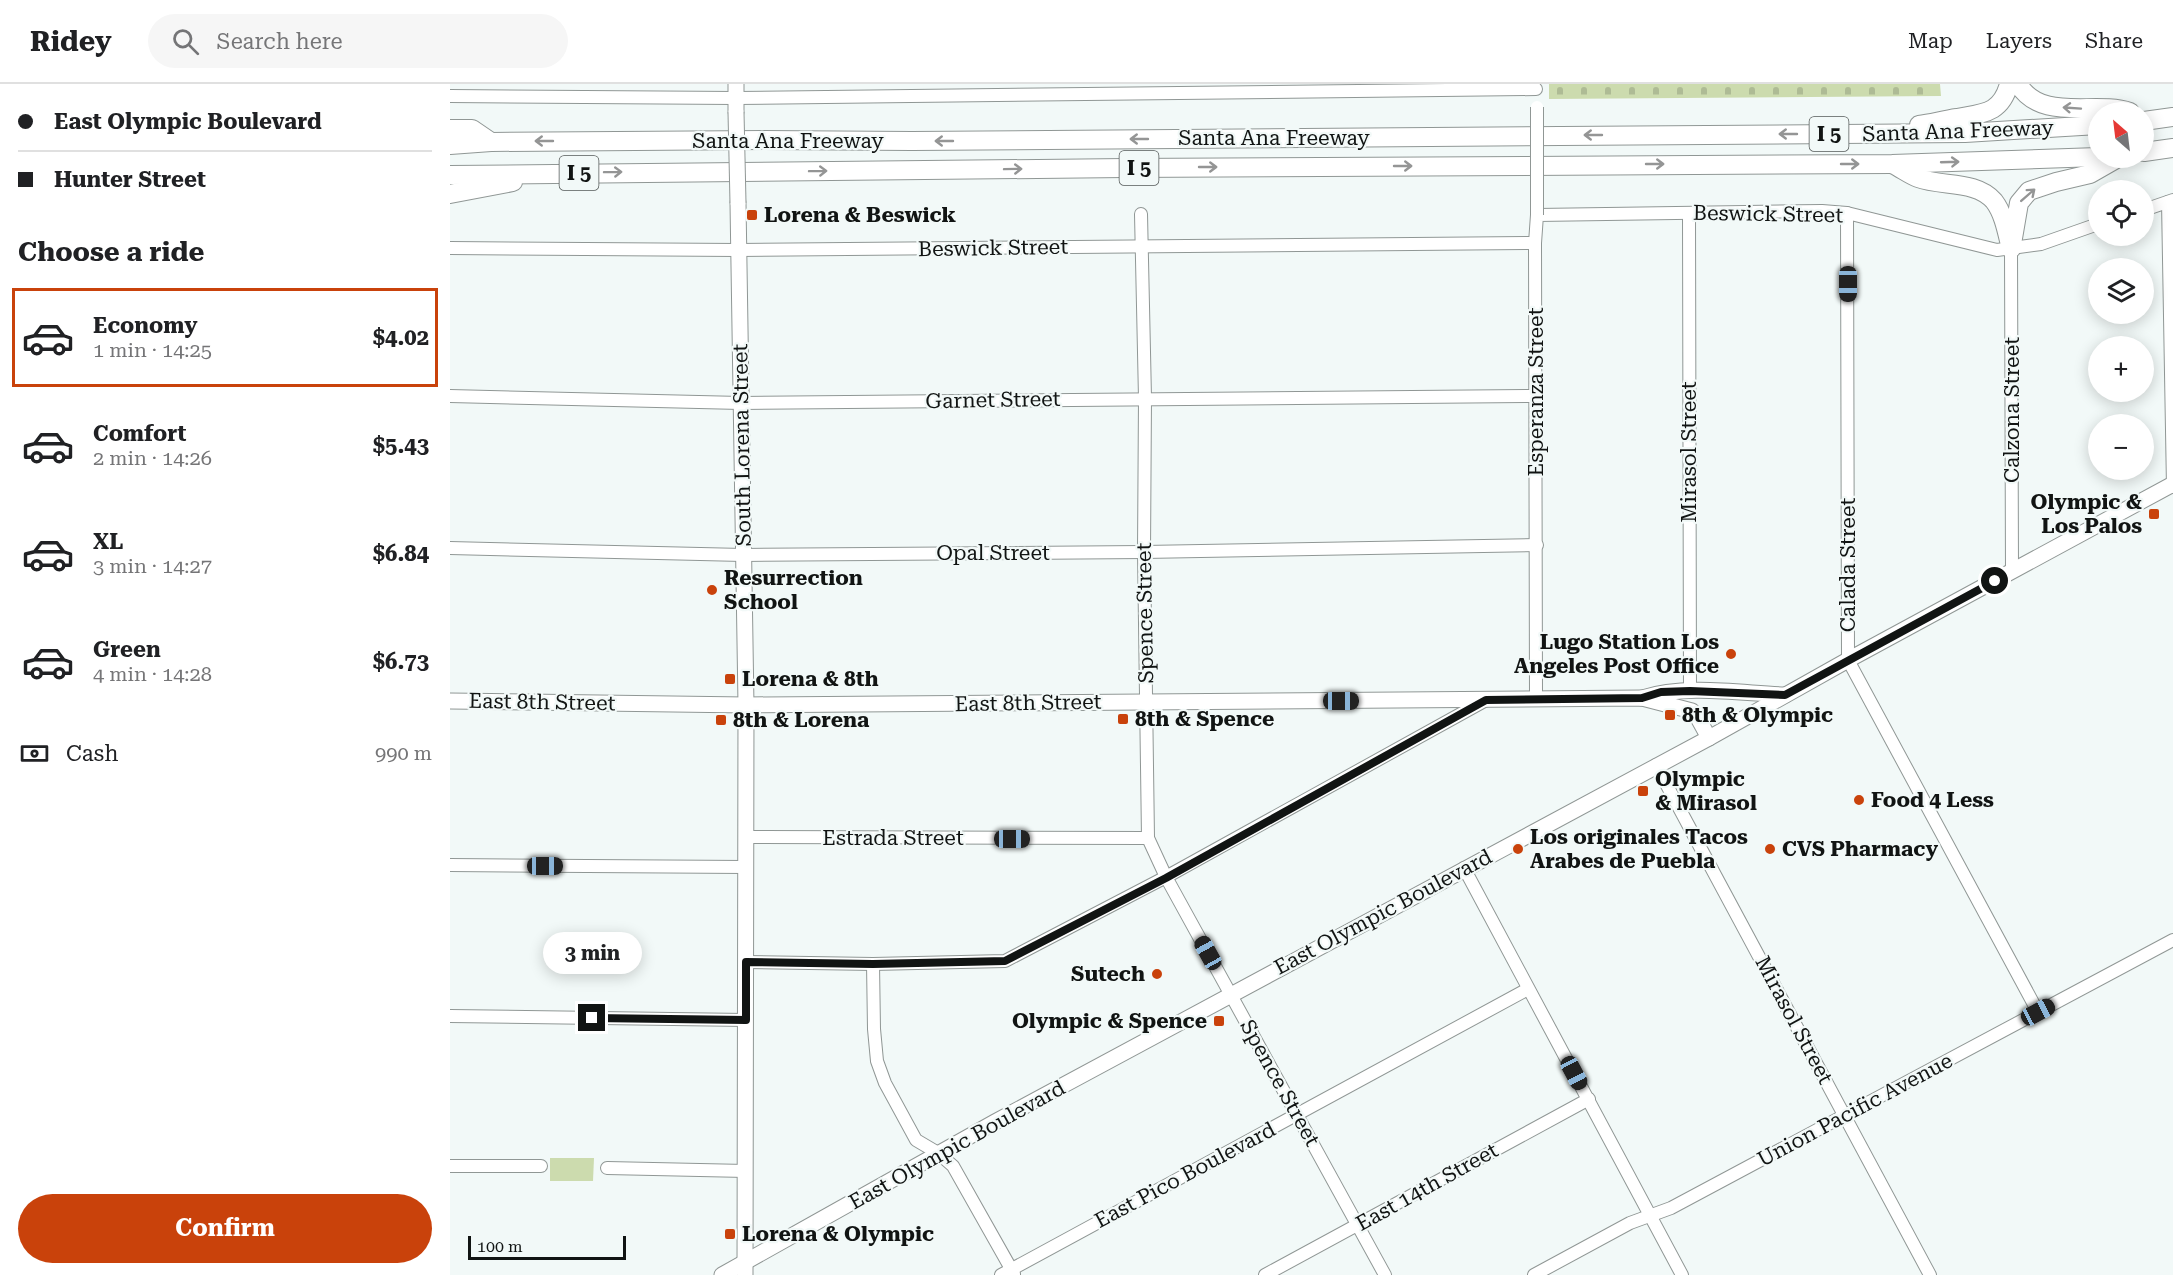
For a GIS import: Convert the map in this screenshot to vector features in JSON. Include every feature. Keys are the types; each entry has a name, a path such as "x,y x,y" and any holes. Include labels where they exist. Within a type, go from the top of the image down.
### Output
{"highway":[{"path":"1881,133 1984,113 1998,104 2004,97 2009,84"},
{"path":"2018,84 2030,99 2045,105 2088,109"},
{"path":"2154,119 2173,117"},
{"name":"Santa Ana Freeway","path":"450,145 491,142 1965,133 2088,126"},
{"path":"450,129 472,129 491,142"},
{"path":"2154,151 2173,148"},
{"name":"Santa Ana Freeway","path":"450,175 1892,164 2088,157"},
{"path":"1892,164 1919,179 1984,192 1994,201 2002,215 2011,249"},
{"path":"2011,249 2019,203 2030,191 2090,174 2100,168"},
{"path":"450,194 564,173"}],"main road":[{"name":"South Lorena Street","path":"736,98 746,705 745,1268"},
{"name":"East Olympic Boulevard","path":"722,1275 745,1268 938,1153 2173,485"},
{"name":"East 8th Street","path":"1642,698 1661,692 1690,691 1785,695"},
{"name":"East 8th Street","path":"450,700 746,705 1642,698 1692,711 1708,738"}],"street":[{"path":"450,96 736,98 1139,89 1536,86"},
{"name":"Esperanza Street","path":"1536,86 1536,699"},
{"path":"2154,207 2170,201 2173,485"},
{"name":"Beswick Street","path":"1537,214 1822,211 1847,213 1997,250 2041,244 2088,228"},
{"name":"Mirasol Street","path":"1689,213 1690,691"},
{"name":"Calada Street","path":"1847,213 1848,660 2038,1012"},
{"name":"Spence Street","path":"1141,214 1148,838 1166,878 1385,1275"},
{"name":"Beswick Street","path":"450,248 738,250 1535,243"},
{"name":"Calzona Street","path":"2011,249 2012,572"},
{"name":"Garnet Street","path":"450,396 741,403 1536,396"},
{"name":"Opal Street","path":"450,548 743,555 1144,552 1537,545"},
{"path":"746,962 873,964 1005,961 1166,878 1486,700"},
{"name":"Mirasol Street","path":"1656,765 1930,1275"},
{"name":"Estrada Street","path":"746,837 1148,838"},
{"path":"450,865 746,867"},
{"path":"1464,868 1682,1275"},
{"name":"Union Pacific Avenue","path":"1534,1275 1630,1223 1671,1208 2173,940"},
{"path":"873,964 877,1061 897,1107 916,1140 938,1153 953,1166 1009,1273"},
{"name":"East Pico Boulevard","path":"1009,1273 1528,989"},
{"path":"450,1016 746,1020"},
{"name":"East 14th Street","path":"1265,1275 1588,1099"},
{"path":"450,1166 541,1166"},
{"path":"607,1168 746,1171"}],"green space":[{"path":"1549,84 1940,84 1941,96 1549,99"},
{"path":"550,1158 594,1158 593,1181 550,1181"}],"place":[{"name":"Lorena & Beswick","path":"752,215"},
{"name":"Olympic & Los Palos","path":"2154,514"},
{"name":"Resurrection School","path":"712,590"},
{"name":"Lugo Station Los Angeles Post Office","path":"1731,654"},
{"name":"Lorena & 8th","path":"730,679"},
{"name":"8th & Olympic","path":"1670,715"},
{"name":"8th & Spence","path":"1123,719"},
{"name":"8th & Lorena","path":"721,720"},
{"name":"Olympic & Mirasol","path":"1643,791"},
{"name":"Food 4 Less","path":"1859,800"},
{"name":"Los originales Tacos Arabes de Puebla","path":"1518,849"},
{"name":"CVS Pharmacy","path":"1770,849"},
{"name":"Sutech","path":"1157,974"},
{"name":"Olympic & Spence","path":"1219,1021"},
{"name":"Lorena & Olympic","path":"730,1234"}],"route":[{"path":"592,1018 746,1020 746,962 873,964 1005,961 1166,878 1486,700 1642,698 1661,692 1690,691 1785,695 1995,581"}]}
